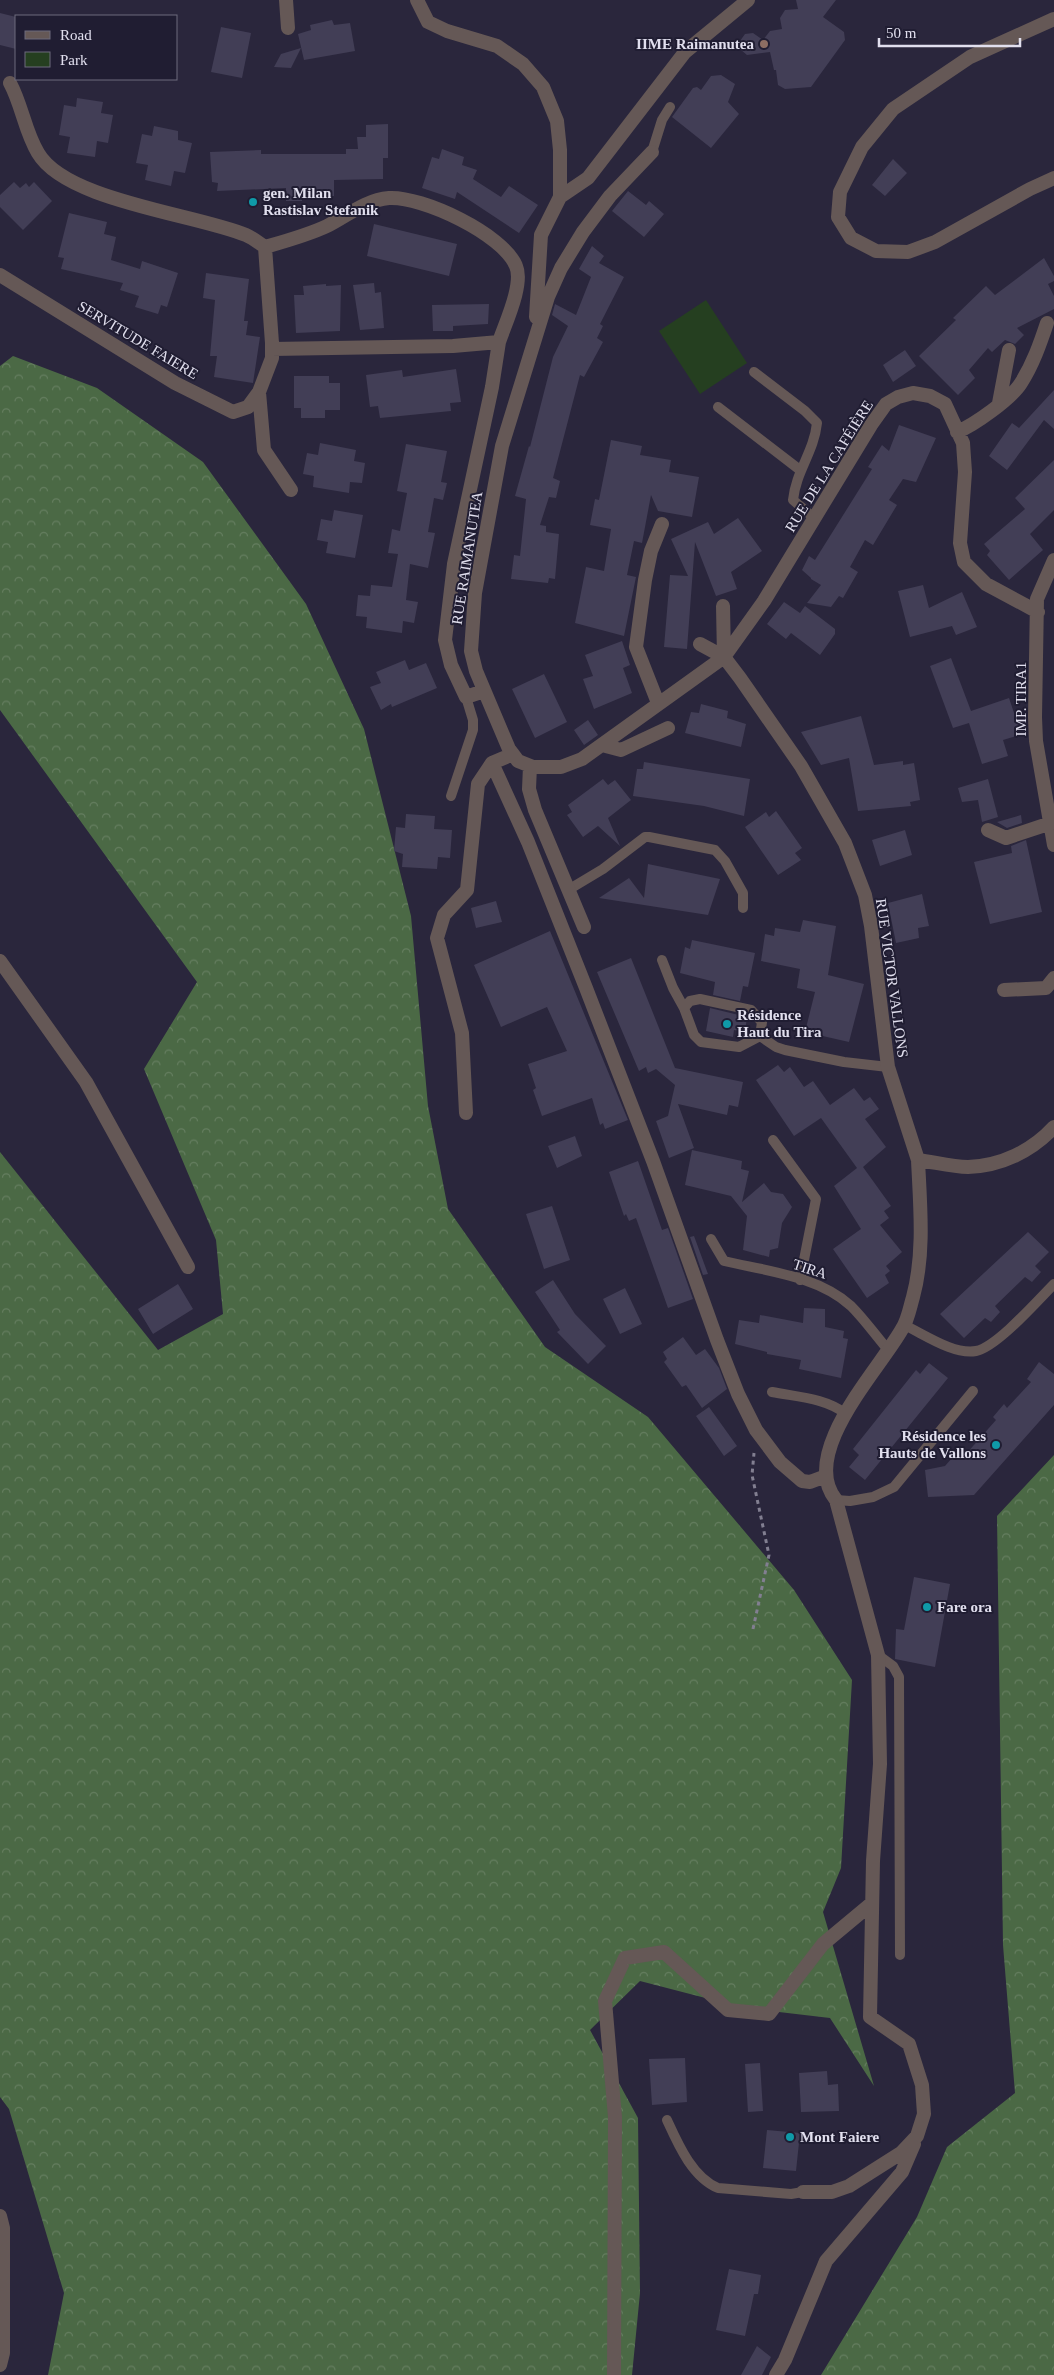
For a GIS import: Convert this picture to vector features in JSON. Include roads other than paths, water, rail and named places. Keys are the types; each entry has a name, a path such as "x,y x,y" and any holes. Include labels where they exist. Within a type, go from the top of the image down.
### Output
{"street":[{"path":"286,0 288,28"},
{"path":"418,0 428,22 447,31 497,46 523,64 543,87 557,121 560,150 560,196 541,235 536,315 539,324"},
{"path":"560,196 588,178 685,52 748,0"},
{"path":"1054,19 970,57 893,109 862,147 840,192 838,217 851,238 876,251 908,252 935,242 1030,189 1054,178"},
{"path":"10,83 19,101 38,154 50,169 78,184 121,201 220,226 248,236 266,247"},
{"name":"RUE RAIMANUTEA","path":"513,754 484,691 471,652 475,593 502,446 539,324 561,268 583,232 610,196 652,152"},
{"path":"266,247 326,226 362,205 389,198 419,204 460,219 491,237 506,252 517,267 517,294 499,342 492,387 454,564 445,640 451,665 466,697 484,691"},
{"path":"266,247 272,358 259,392 264,450 291,490"},
{"name":"SERVITUDE FAIERE","path":"0,275 175,383 233,412 248,407 259,392"},
{"path":"957,432 981,420 1020,385 1036,356 1047,323"},
{"path":"272,349 453,346 499,342"},
{"path":"999,403 1009,350"},
{"name":"RUE DE LA CAFÉIÈRE","path":"724,657 764,601 870,425 886,404 898,397 913,393 930,396 944,404 963,443 965,472 960,543 964,562 986,584 1038,612"},
{"path":"658,703 636,647 651,551 662,524"},
{"name":"IMP. TIRA1","path":"1054,560 1037,599 1035,716 1036,741 1054,845"},
{"path":"724,606 724,657"},
{"path":"700,644 724,657"},
{"path":"466,1113 462,1032 437,938 444,915 467,890 478,784 492,763 513,754 518,761 530,766 561,767 582,758 724,657"},
{"name":"RUE VICTOR VALLONS","path":"724,657 801,766 845,843 865,895 882,1010 888,1067 918,1160 920,1250 914,1295 904,1325 846,1414 828,1452 826,1476"},
{"path":"602,745 621,750 668,728"},
{"path":"492,763 528,842 586,988 653,1161 738,1394 756,1430 772,1454 802,1481 810,1482 826,1476 830,1493 836,1500 878,1655 880,1764 871,1904 870,2016 909,2044 922,2085 924,2114 902,2172 826,2261 785,2360 776,2375"},
{"path":"530,766 529,789 535,810 584,927"},
{"path":"988,830 1006,838 1051,823"},
{"path":"0,961 86,1082 188,1267"},
{"path":"1004,990 1046,988 1054,978"},
{"path":"918,1160 967,1167 994,1164 1014,1156 1043,1139 1054,1127"},
{"path":"614,2375 615,2118 605,2002 624,1958 664,1952 728,2010 769,2014 823,1944 871,1904"},
{"path":"803,2192 832,2192 849,2186 901,2153 917,2136"},
{"path":"0,2216 3,2228 3,2344 0,2365"}],"lane":[{"path":"652,152 662,120 670,107"},
{"path":"754,372 805,411 817,424 815,441 800,470 795,486 794,500 814,518"},
{"path":"718,407 800,470"},
{"path":"451,796 473,730 474,720 466,697"},
{"path":"568,890 603,869 646,837 649,837 715,850 725,861 743,893 743,908"},
{"path":"662,960 672,988 684,1008 694,1035 701,1042 739,1047 760,1036"},
{"path":"684,1008 690,1001 700,1000 751,1010 762,1022 760,1036"},
{"path":"760,1036 776,1047 785,1050 844,1062 888,1067"},
{"path":"773,1140 816,1199 800,1280"},
{"name":"TIRA","path":"711,1238 724,1261 825,1288 850,1306 888,1351"},
{"path":"904,1325 951,1347 976,1351 996,1341 1054,1284"},
{"path":"836,1500 850,1501 873,1497 894,1487 973,1391"},
{"path":"772,1392 824,1402 837,1407 846,1414"},
{"path":"878,1655 893,1666 899,1677 900,1955"},
{"path":"667,2120 679,2147 709,2184 726,2189 791,2194 803,2192"}],"place":[{"name":"IIME Raimanutea","path":"764,44"},
{"name":"gen. Milan Rastislav Stefanik","path":"253,202"},
{"name":"Résidence Haut du Tira","path":"727,1024"},
{"name":"Résidence les Hauts de Vallons","path":"996,1445"},
{"name":"Fare ora","path":"927,1607"},
{"name":"Mont Faiere","path":"790,2137"}]}
